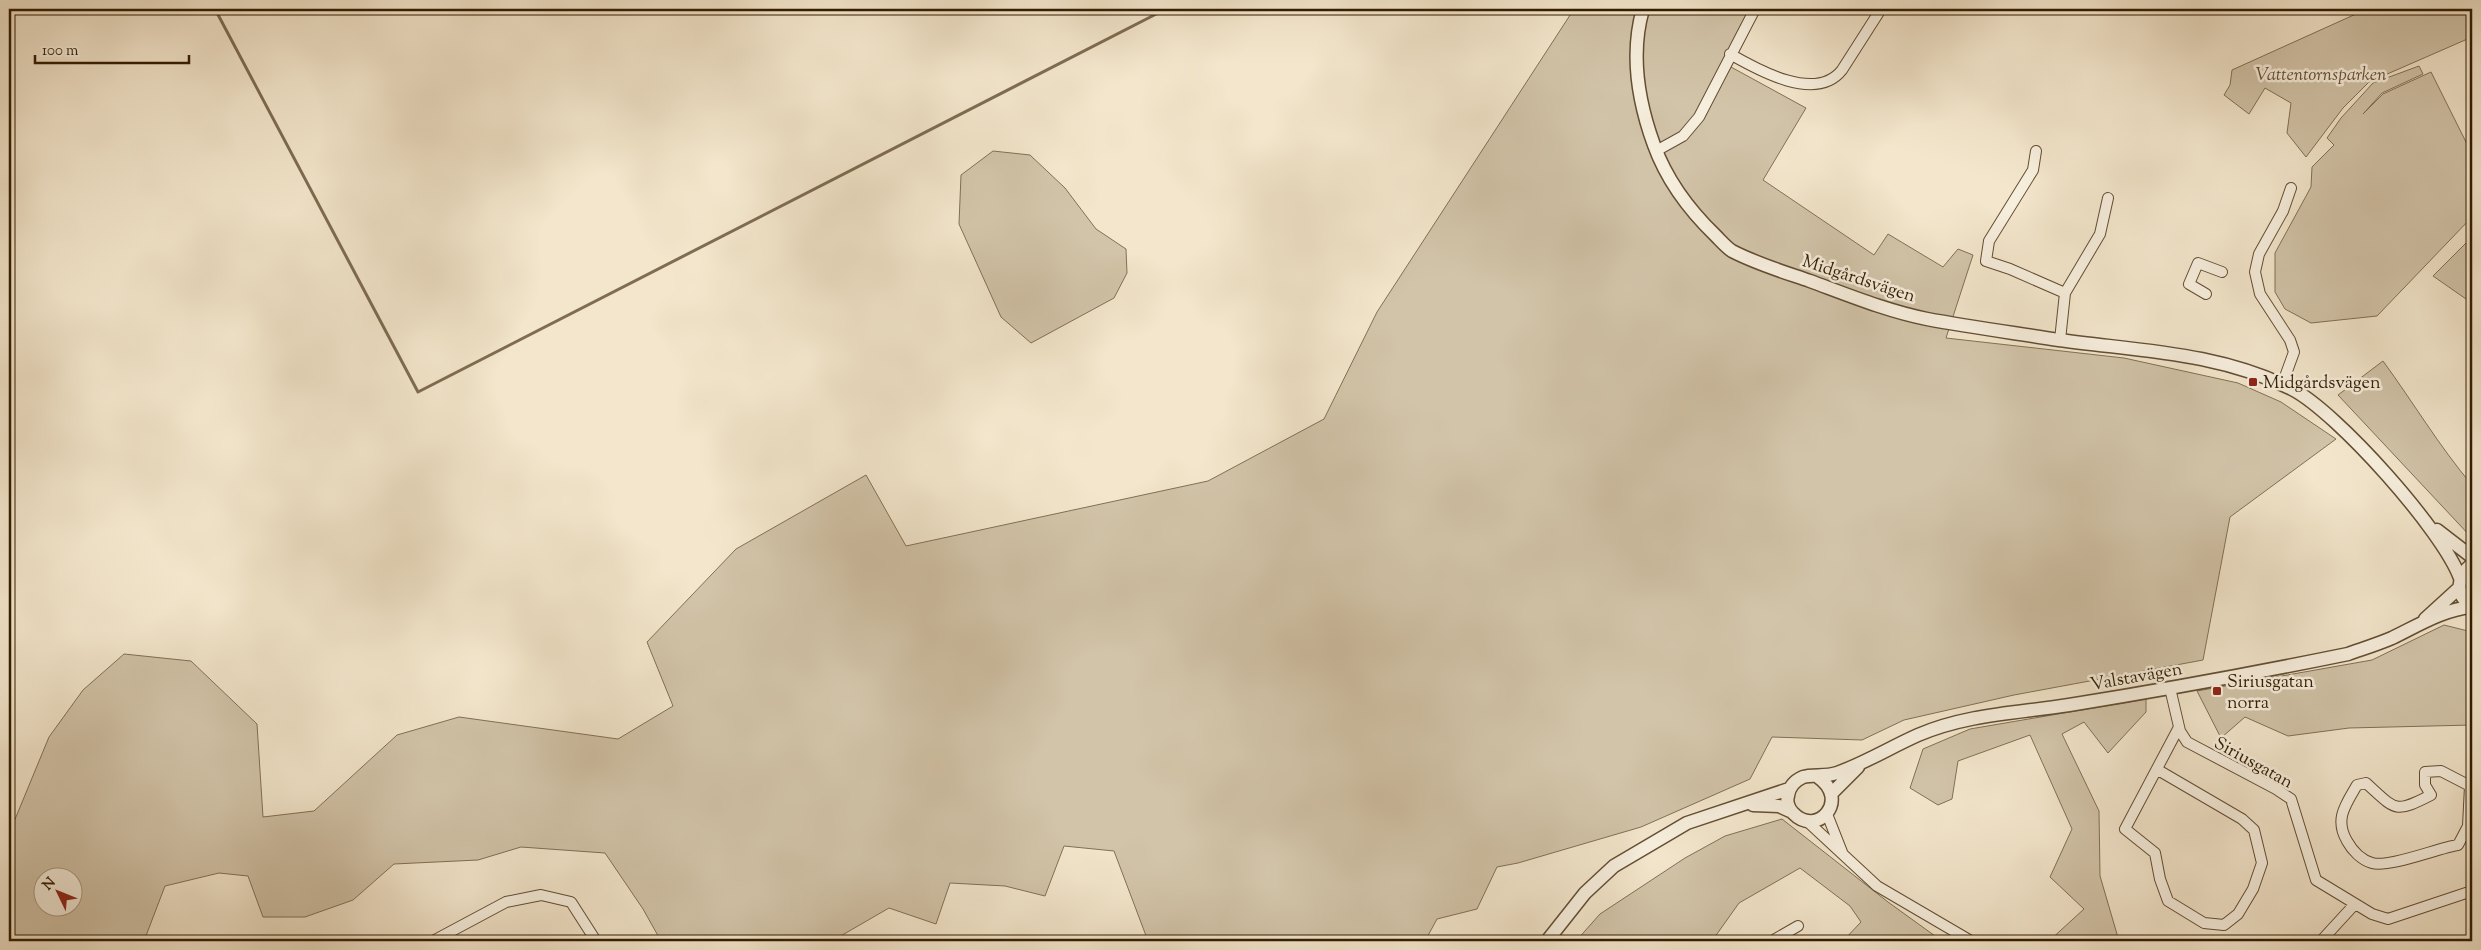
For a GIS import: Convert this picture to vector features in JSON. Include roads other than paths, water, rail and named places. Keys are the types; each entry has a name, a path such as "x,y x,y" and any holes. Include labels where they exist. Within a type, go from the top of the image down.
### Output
{"street":[{"name":"Midgårdsvägen","path":"1643,9 1636,51 1639,92 1644,120 1656,151 1678,194 1730,250 1852,297 1925,318 2060,340 2192,356 2242,369 2293,390 2324,412 2355,441 2427,522 2453,562 2460,583"},
{"path":"1656,151 1683,136 1699,117 1755,9"},
{"path":"1730,54 1762,72 1808,84 1824,83 1835,79 1842,70 1881,9"},
{"path":"2036,150 2033,170 1989,241 1986,261 2065,293"},
{"path":"2282,385 2294,352 2290,340 2260,294 2255,272 2259,254 2283,212 2290,188"},
{"path":"2060,340 2065,293 2100,234 2108,198"},
{"path":"2206,294 2189,284 2198,264 2222,272"},
{"name":"Midgårdsvägen","path":"2427,522 2472,557"},
{"name":"Valstavägen","path":"2419,624 2460,583 2465,570 2472,564"},
{"name":"Valstavägen","path":"2460,583 2462,598 2472,607"},
{"name":"Valstavägen","path":"1547,941 1585,893 1614,866 1687,823 1789,789 1796,780 1807,776 1829,776 1860,765 1897,744 1929,731 1970,718 2068,705 2170,688 2348,654 2391,638 2419,624 2463,608 2472,607"},
{"name":"Siriusgatan","path":"2170,688 2179,727 2187,742 2198,750 2276,789 2291,799 2316,880 2354,904 2380,918 2388,919 2472,891"},
{"path":"2158,770 2242,819 2254,830 2262,863 2248,897 2238,914 2224,925 2204,923 2168,901 2160,880 2156,853 2125,829 2158,770 2179,727"},
{"name":"Valstavägen","path":"1832,793 1860,765"},
{"path":"2442,771 2471,786 2468,826 2458,845 2388,864 2372,864 2353,851 2343,834 2341,812 2357,785 2366,783 2391,806 2406,808 2431,795 2425,785 2425,772 2442,771"},
{"path":"1808,822 1819,820 1828,814 1832,804 1832,793 1827,784 1818,777"},
{"path":"1789,789 1787,800 1790,811"},
{"path":"1743,804 1779,806 1790,811 1798,818 1808,822 1877,886 1972,941"},
{"path":"1828,814 1843,855"},
{"path":"433,941 506,902 541,895 571,902 596,941"},
{"path":"2321,941 2354,904"},
{"path":"1772,941 1798,926"}],"waterway":[{"path":"215,9 418,392 1166,9"}],"place":[{"name":"Midgårdsvägen","path":"2253,382"},
{"name":"Siriusgatan norra","path":"2217,691"}],"park label":[{"name":"Vattentornsparken","path":"2321,74"}]}
